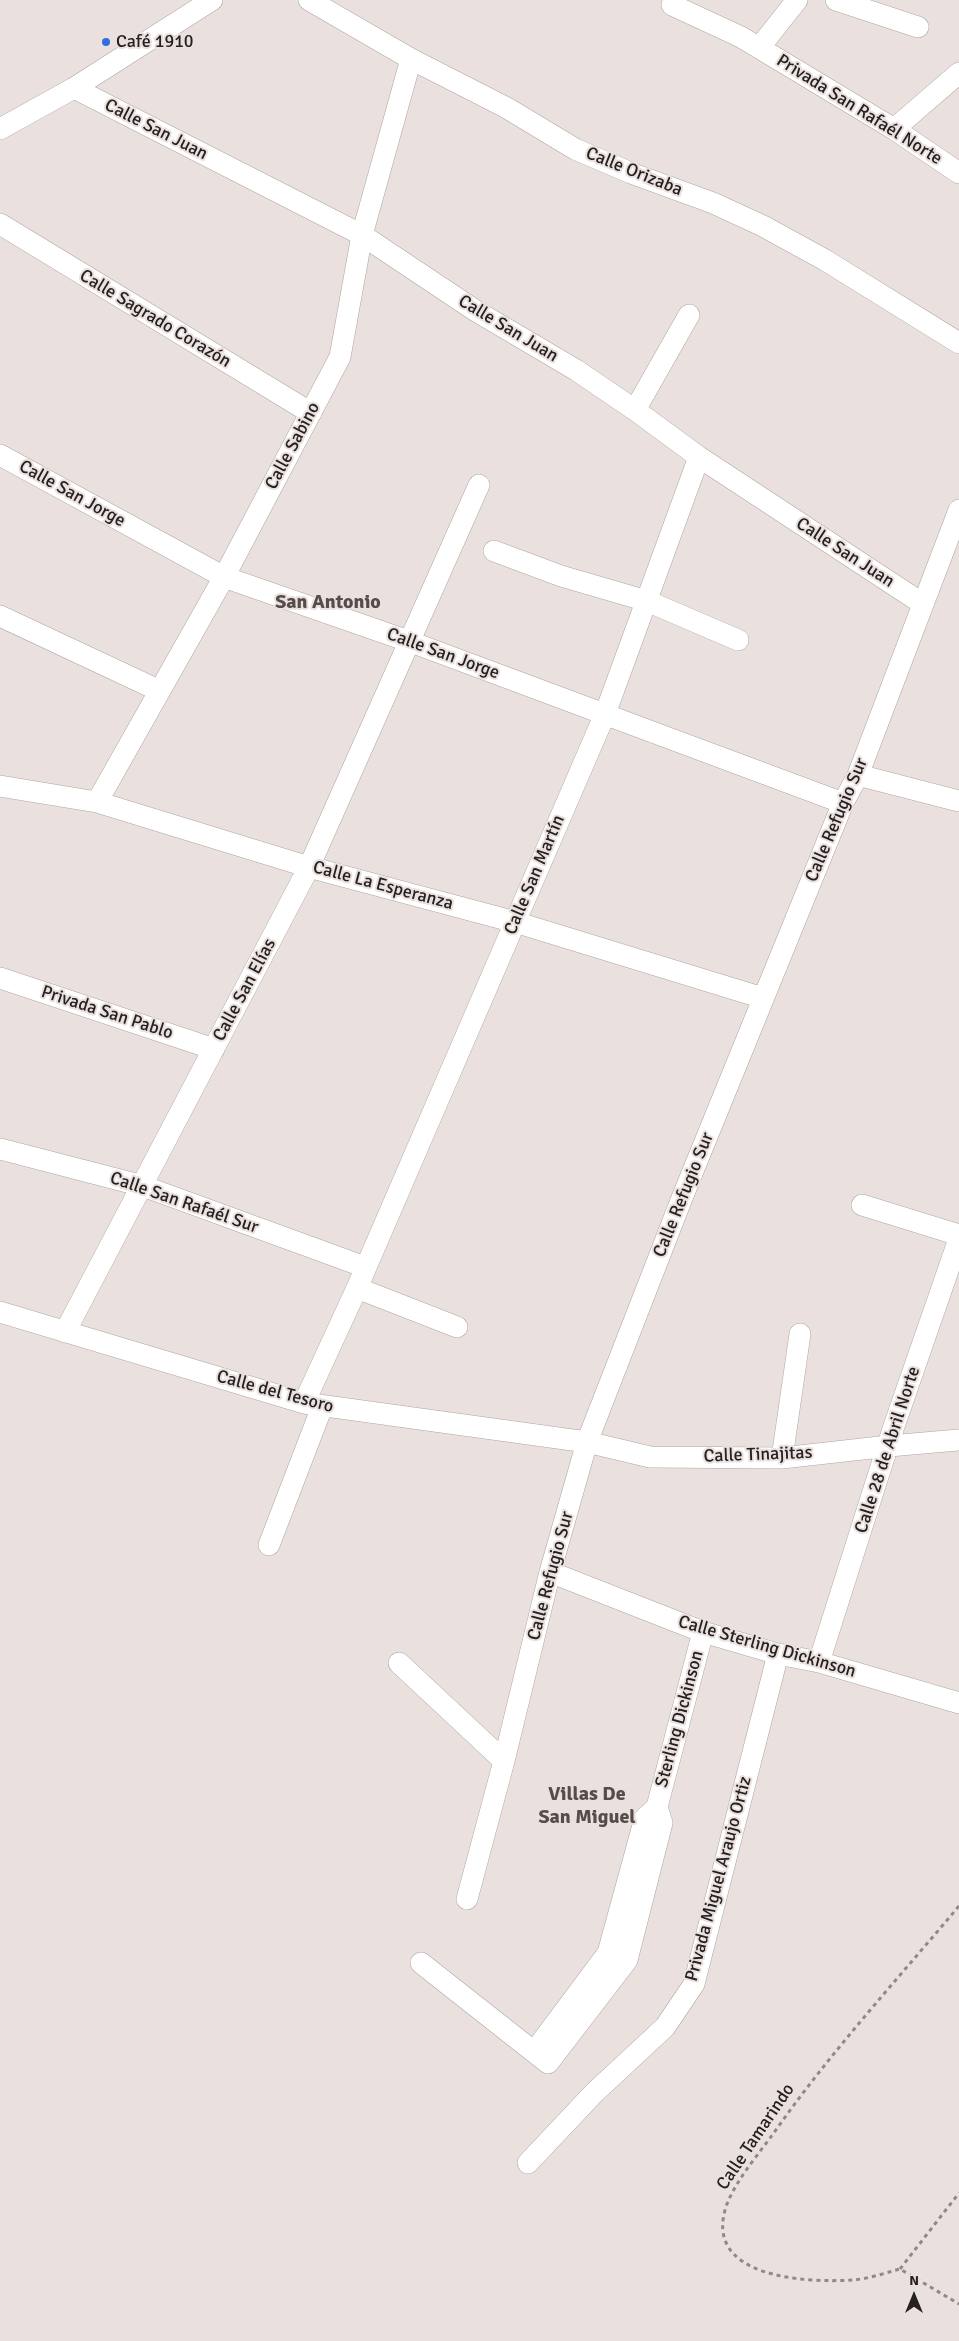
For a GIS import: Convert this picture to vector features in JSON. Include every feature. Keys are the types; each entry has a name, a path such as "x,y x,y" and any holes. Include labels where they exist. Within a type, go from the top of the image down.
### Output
{"street":[{"path":"0,129 74,88 212,0"},
{"name":"Calle Orizaba","path":"309,0 411,59 507,108 575,148 631,173 713,203 763,226 825,260 959,343"},
{"name":"Privada San Rafaél Norte","path":"759,48 797,0"},
{"path":"836,0 918,27"},
{"name":"Privada San Rafaél Norte","path":"672,5 759,48 894,128 959,173"},
{"name":"Calle Sabino","path":"97,802 224,577 340,356 362,234 411,59"},
{"path":"894,128 959,74"},
{"name":"Calle San Juan","path":"74,88 362,234 476,311 576,370 699,457 922,604"},
{"name":"Calle Sagrado Corazón","path":"0,224 311,413"},
{"path":"635,410 689,315"},
{"name":"Calle San Jorge","path":"0,455 224,577 411,642 843,803"},
{"name":"Calle San Martín","path":"269,1545 313,1405 365,1267 605,714 699,457"},
{"name":"Calle San Elías","path":"65,1332 309,866 411,642 479,485"},
{"name":"Calle Refugio Sur","path":"467,1898 504,1762 550,1572 587,1442 763,998 843,803 858,775 959,510"},
{"path":"494,551 561,576 647,601 738,640"},
{"path":"0,616 160,691"},
{"path":"858,775 959,800"},
{"name":"Calle La Esperanza","path":"2,781 97,802 309,866 515,922 763,998"},
{"name":"Privada San Pablo","path":"0,978 214,1049"},
{"name":"Calle San Rafaél Sur","path":"0,1148 143,1186 365,1267"},
{"path":"862,1205 959,1235"},
{"name":"Calle 28 de Abril Norte","path":"819,1662 893,1429 959,1239"},
{"path":"357,1288 457,1327"},
{"name":"Calle del Tesoro","path":"0,1312 313,1405 587,1442"},
{"path":"782,1458 800,1334"},
{"name":"Calle Tinajitas","path":"587,1442 650,1457 782,1458 959,1440"},
{"name":"Calle Sterling Dickinson","path":"550,1572 703,1632 778,1654 819,1662 959,1703"},
{"name":"Sterling Dickinson","path":"421,1963 548,2063 618,1957 652,1827 662,1823 657,1807 703,1632"},
{"name":"Privada Miguel Araujo Ortiz","path":"528,2163 594,2093 665,2027 694,1984 778,1654"},
{"path":"399,1663 504,1762"}],"path":[{"name":"Calle Tamarindo","path":"900,2269 855,2280 828,2281 772,2275 743,2263 729,2248 723,2229 727,2205 740,2181 805,2089 959,1906"},
{"path":"959,2193 900,2269 959,2304"}],"place":[{"name":"Café 1910","path":"106,42"}],"district":[{"name":"San Antonio","path":"328,603"},
{"name":"Villas De San Miguel","path":"587,1806"}]}
